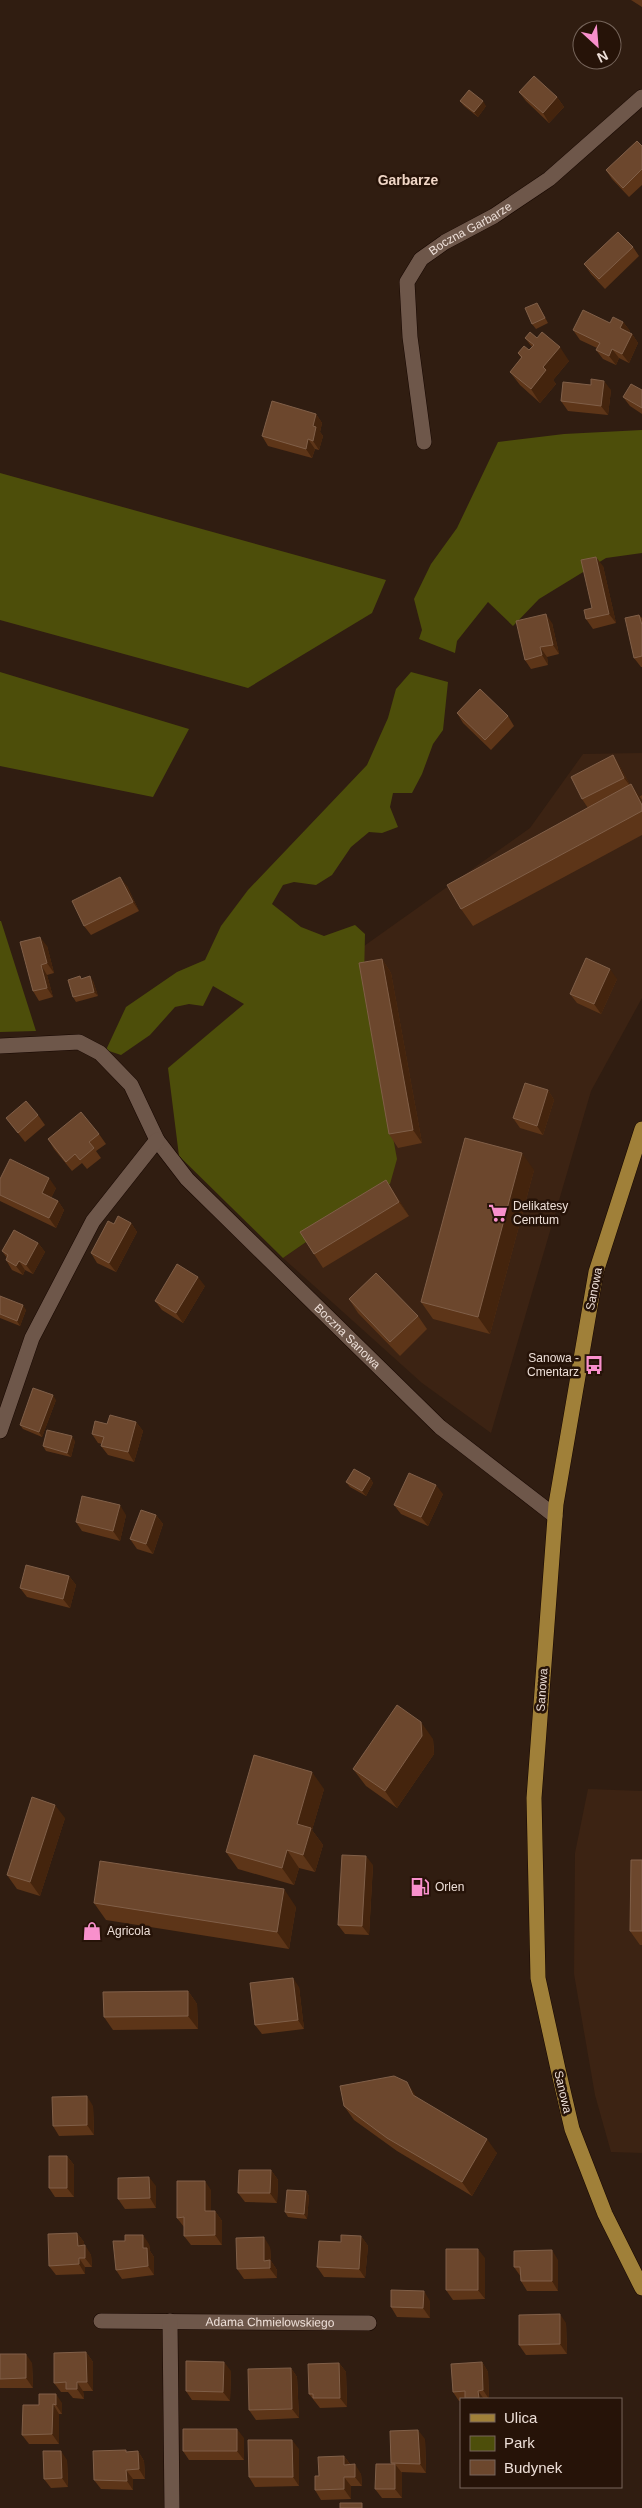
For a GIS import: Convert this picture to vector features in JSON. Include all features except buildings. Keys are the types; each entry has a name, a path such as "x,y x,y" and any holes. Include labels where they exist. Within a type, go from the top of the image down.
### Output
{"main road":[{"name":"Sanowa","path":"642,1129 596,1272 555,1516 534,1798 538,1978 572,2129 622,2248 642,2288"}],"street":[{"name":"Boczna Garbarze","path":"424,442 410,337 407,282 421,259 445,242 494,216 549,179 642,97"},
{"name":"Boczna Sanowa","path":"0,1046 79,1042 100,1053 131,1085 156,1140 186,1179 440,1428 555,1516"},
{"path":"0,1431 32,1338 93,1221 156,1140"},
{"name":"Adama Chmielowskiego","path":"101,2320 369,2323"},
{"path":"170,2321 172,2508"}],"shaded area":[{"path":"642,753 642,998 591,1091 491,1433 422,1383 283,1258 390,1185 364,978 364,946 530,828 583,754"},
{"path":"588,1789 642,1791 642,2153 611,2152 595,2095 574,1974 575,1853"}],"green space":[{"path":"642,430 642,553 606,558 539,599 513,626 488,602 457,641 455,653 419,639 422,630 414,599 431,564 457,528 498,442 564,434"},
{"path":"0,473 386,580 372,613 248,688 0,620"},
{"path":"0,672 189,729 153,797 0,766"},
{"path":"411,672 448,682 443,730 433,744 422,774 412,793 393,793 390,807 398,827 382,833 369,832 351,847 332,875 316,885 294,882 283,885 272,904 301,927 324,936 355,925 365,934 364,978 397,1159 390,1184 283,1258 179,1156 168,1068 244,1004 213,986 203,1006 189,1004 175,1007 150,1035 121,1055 106,1050 126,1007 177,972 205,960 221,926 248,890 367,765 388,718 396,689"},
{"path":"1,921 36,1031 0,1032"}],"place":[{"name":"Delikatesy Cenrtum","path":"498,1213"},
{"name":"Sanowa - Cmentarz","path":"594,1365"},
{"name":"Orlen","path":"420,1887"},
{"name":"Agricola","path":"92,1931"}],"district":[{"name":"Garbarze","path":"408,180"}]}
